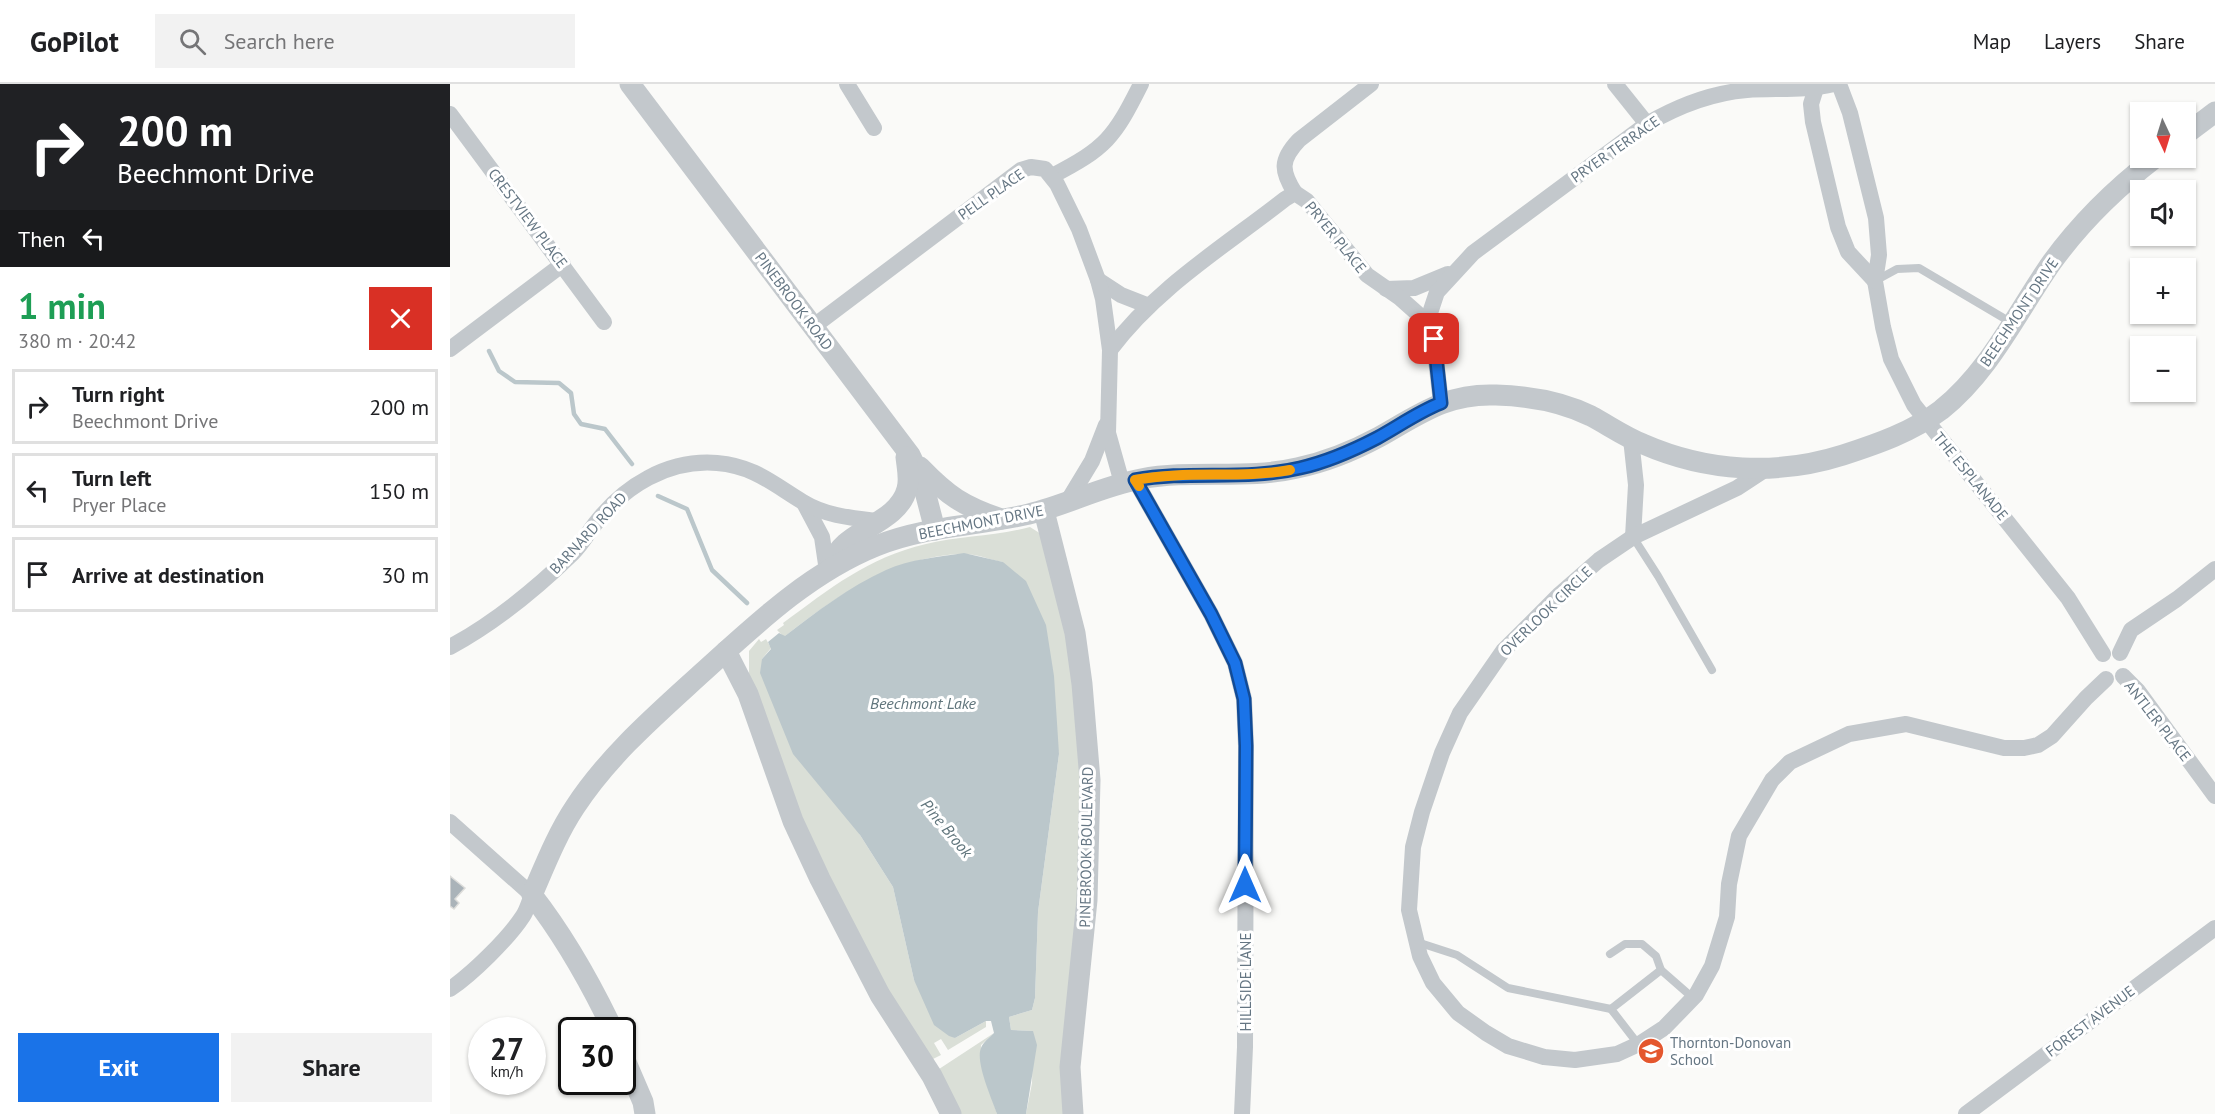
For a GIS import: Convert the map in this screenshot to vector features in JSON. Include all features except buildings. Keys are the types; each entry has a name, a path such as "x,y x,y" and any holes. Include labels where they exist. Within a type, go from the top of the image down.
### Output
{"street":[{"name":"PINEBROOK ROAD","path":"630,84 908,453 925,489 935,530"},
{"path":"847,84 874,128"},
{"path":"1128,481 1110,444 1107,421 1110,350 1098,280 1081,234 1052,176 1094,152 1112,136 1141,84"},
{"path":"1295,193 1285,178 1284,167 1291,149 1299,140 1371,84"},
{"path":"1615,84 1647,124"},
{"name":"PRYER TERRACE","path":"1427,322 1437,292 1457,269 1496,235 1647,124 1678,107 1721,93 1816,88 1834,84"},
{"name":"THE ESPLANADE","path":"1839,84 1844,92 1850,113 1876,218 1879,255 1875,281 1883,327 1892,359 1914,405 2068,598 2103,654 2098,665 2099,671 2114,677"},
{"path":"1816,88 1811,104 1813,122 1838,227 1848,252 1875,281"},
{"path":"2196,126 2215,112"},
{"name":"CRESTVIEW PLACE","path":"450,114 604,322"},
{"name":"PELL PLACE","path":"814,327 1021,170 1039,167 1052,176"},
{"name":"BEECHMONT DRIVE","path":"532,895 565,822 592,784 640,730 772,612 827,571 876,545 935,530 1044,511 1128,481 1184,474 1258,474 1299,468 1351,451 1441,403 1486,394 1545,400 1577,410 1630,439 1657,450 1686,459 1729,467 1766,469 1796,467 1834,458 1896,436 1926,420 1949,403 1998,346 2055,259 2079,228 2109,197 2143,168"},
{"name":"PRYER PLACE","path":"1110,350 1149,306 1209,255 1295,193 1307,201 1367,275 1427,322"},
{"path":"450,349 562,264"},
{"name":"PRYER TERRACE","path":"1386,289 1404,290 1422,286 1457,269"},
{"path":"1098,280 1120,295 1149,306"},
{"path":"1427,322 1433,333 1441,403"},
{"path":"1066,504 1092,461 1107,421"},
{"path":"1630,439 1636,485 1633,537"},
{"path":"908,453 951,496 978,511 1004,519"},
{"path":"827,571 844,545 897,506 906,493 908,453"},
{"name":"BARNARD ROAD","path":"450,647 495,620 537,586 575,551 618,499 649,476 677,467 701,463 738,466 771,480 804,503 844,517 878,521"},
{"name":"OVERLOOK CIRCLE","path":"1766,469 1731,491 1633,537 1599,560 1560,594 1503,651 1460,713 1442,753 1422,812 1413,847 1409,910 1420,956 1433,983 1458,1013 1486,1033 1508,1046 1544,1057 1575,1060 1617,1054 1664,1028 1693,998 1712,966 1727,917 1729,884 1739,836 1772,780 1790,762 1849,734 1906,724 2004,748 2038,745 2052,736 2114,677"},
{"name":"HILLSIDE LANE","path":"1128,481 1211,614 1235,663 1244,699 1245,1047 1242,1114"},
{"name":"BARNARD ROAD","path":"804,503 822,537 827,571"},
{"name":"PINEBROOK BOULEVARD","path":"1044,511 1078,651 1090,780 1087,900 1070,1067 1073,1114"},
{"path":"2120,653 2131,630 2215,569"},
{"path":"726,651 748,694 794,821 825,890 880,995 932,1076 951,1114"},
{"path":"2103,654 2112,651 2120,653 2125,658 2127,666 2114,677"},
{"name":"ANTLER PLACE","path":"2114,677 2138,692 2215,796"},
{"path":"450,822 532,895 562,939 606,1017"},
{"path":"450,990 475,969 523,916 532,895"},
{"name":"FOREST AVENUE","path":"1966,1114 2215,928"},
{"path":"636,1086 645,1114"}],"lane":[{"path":"1875,281 1897,269 1919,268 2013,324"},
{"path":"1633,537 1712,670"},
{"path":"1417,942 1457,956 1508,988 1611,1009 1638,1044"},
{"path":"1610,954 1625,944 1642,944 1656,956 1661,970 1693,998"},
{"path":"1611,1009 1661,970"}],"shaded area":[{"path":"1030,527 1041,534 1067,622 1085,782 1067,1114 1026,1114 1032,1083 1033,1031 1011,1030 1009,1017 1032,1010 1035,998 1038,912 1059,754 1003,562 967,554 937,556 913,562 890,570 845,593 784,637 777,630 784,625 783,623 834,586 886,557 926,544"},
{"path":"759,639 761,642 766,639 771,648 762,659 860,835 893,887 914,980 955,1038 986,1021 986,1027 948,1050 941,1039 934,1043 941,1055 931,1060 895,1009 803,830 749,674 749,651"},
{"path":"994,1033 981,1045 981,1064 997,1114 957,1114 936,1071"}],"water":[{"name":"Beechmont Lake","path":"964,553 1003,562 1026,581 1046,625 1054,676 1059,754 1038,912 1035,998 1032,1010 1009,1017 1011,1030 1033,1031 1037,1045 1026,1114 997,1114 980,1062 982,1046 994,1033 991,1021 986,1021 955,1038 934,1025 914,980 893,887 860,835 793,754 760,673 762,659 771,649 768,642 779,633 785,636 859,584 905,563"}],"waterway":[{"name":"Pine Brook","path":"489,351 499,371 515,382 559,383 571,393 574,414 581,424 605,429 632,464"},
{"name":"Pine Brook","path":"658,496 687,509 712,570 747,603"}],"slow traffic":[{"path":"1139,486 1135,480 1165,475 1270,473 1290,470"}],"place":[{"name":"Thornton-Donovan School","path":"1651,1051"}],"route":[{"path":"1245,885 1244,699 1235,663 1211,614 1135,480 1194,473 1270,473 1313,465 1351,451 1424,410 1441,403 1434,339"}]}
